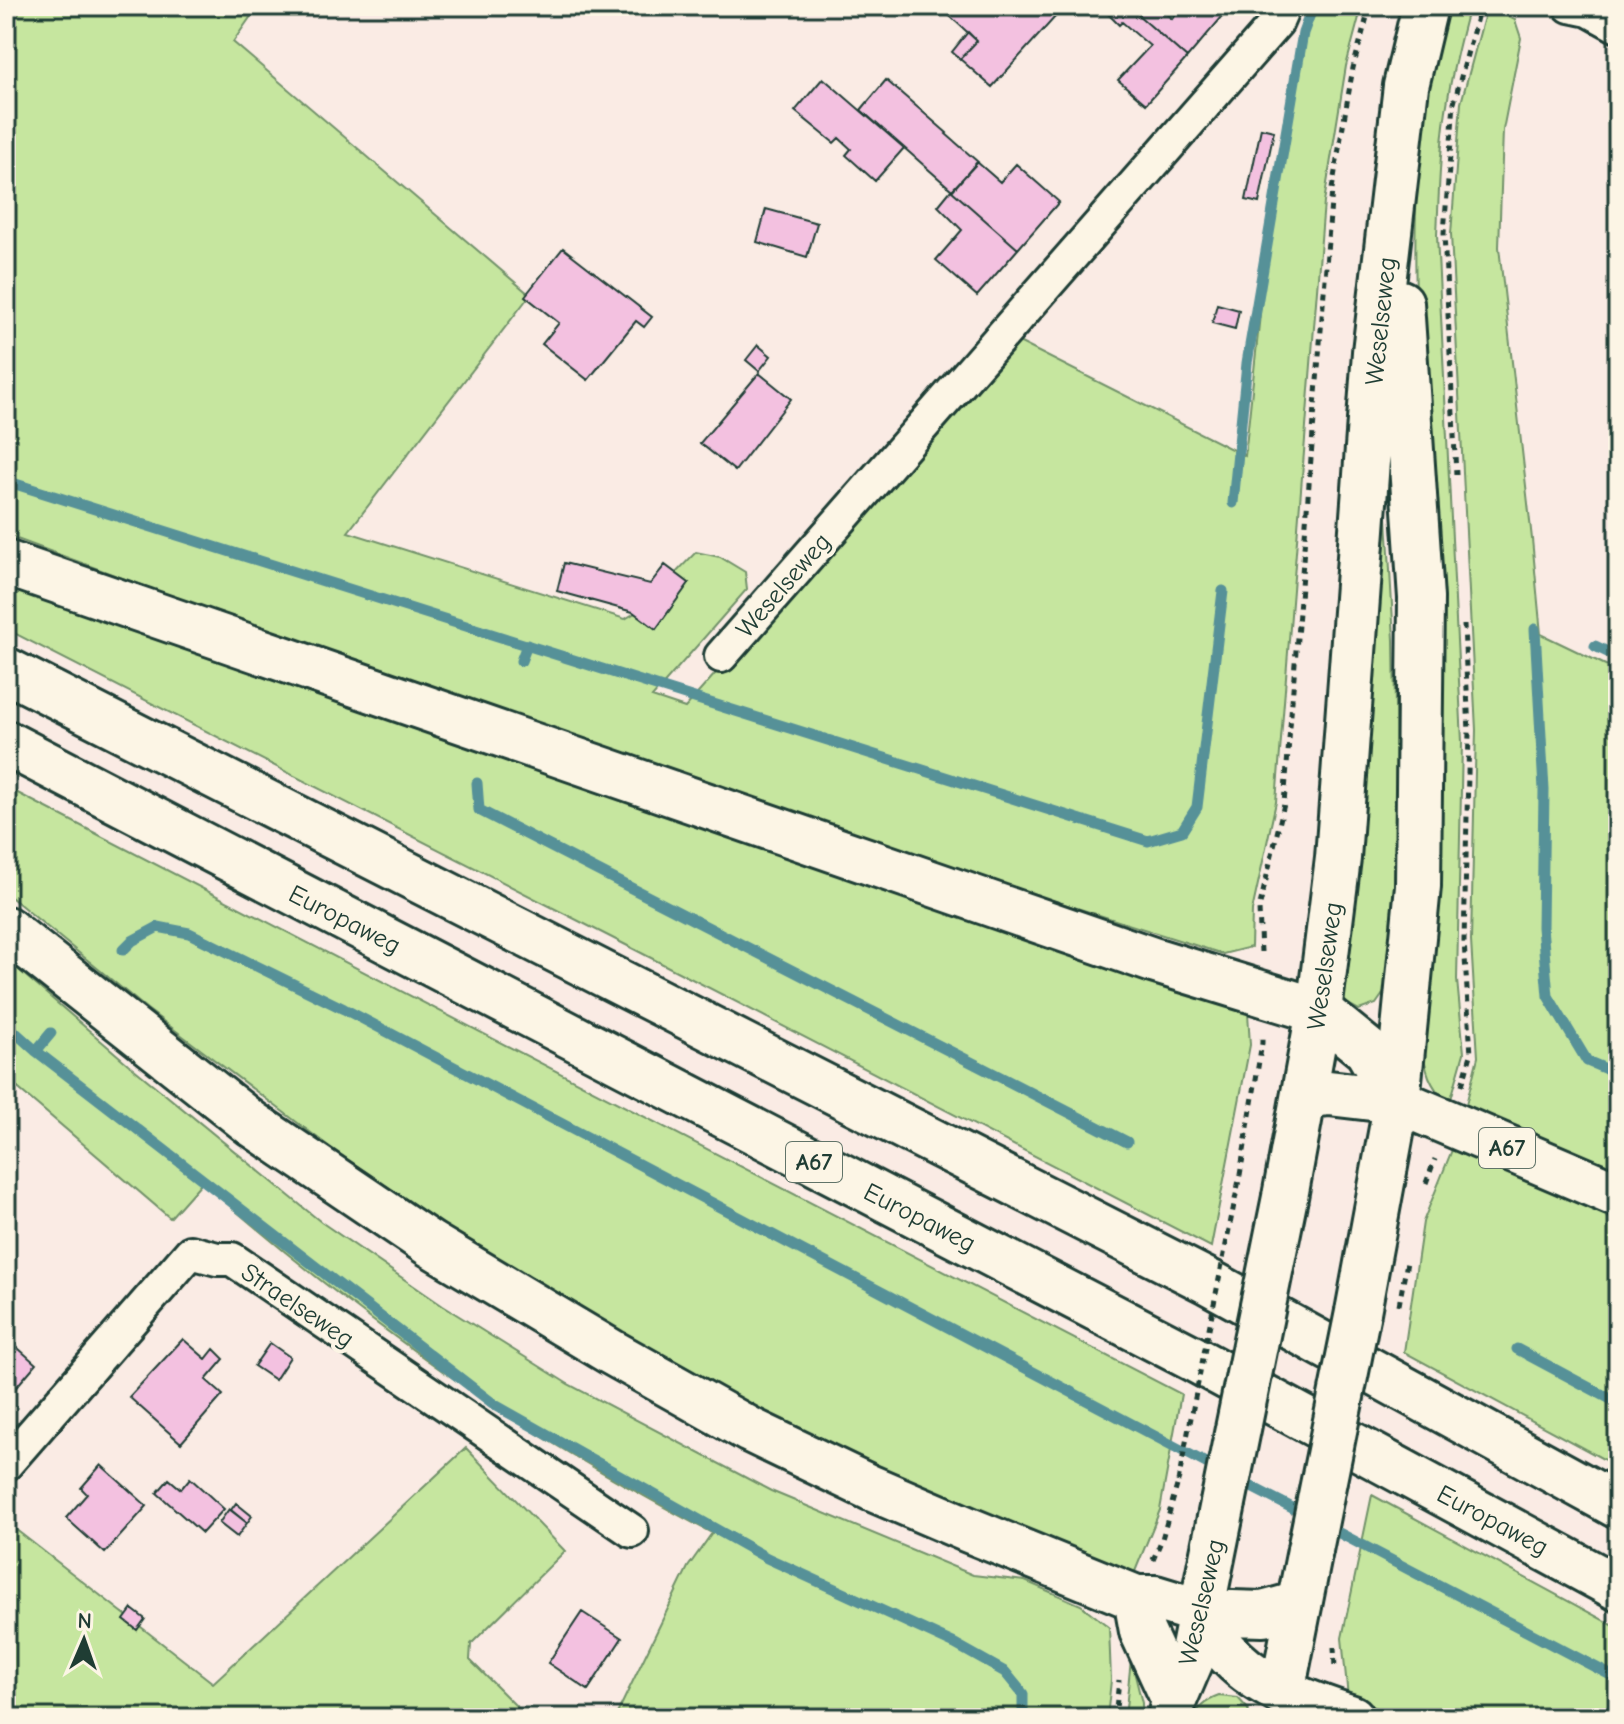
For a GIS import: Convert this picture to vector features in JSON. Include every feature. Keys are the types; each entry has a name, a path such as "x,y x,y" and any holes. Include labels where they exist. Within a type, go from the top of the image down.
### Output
{"main road":[{"name":"Weselseweg","path":"1172,1709 1192,1658 1285,1197 1319,1011 1338,858 1375,352 1406,86 1425,6"},
{"name":"Weselseweg","path":"1279,1705 1372,1242 1397,1101 1418,886 1421,598 1394,201"},
{"path":"6,563 1138,955 1319,1011 1367,1050 1397,1101"},
{"path":"6,670 1209,1282 1618,1506"},
{"name":"Europaweg","path":"6,743 1194,1359 1618,1588"},
{"path":"6,929 251,1123 430,1244 611,1352 750,1430 871,1488 1136,1598 1155,1598 1201,1612 1263,1614 1299,1604"},
{"name":"A67","path":"1304,1096 1329,1093 1397,1101 1618,1195"},
{"path":"1136,1598 1142,1631 1172,1709"},
{"path":"1201,1612 1225,1649 1279,1705 1344,1715"}],"street":[{"name":"Weselseweg","path":"721,656 1277,22 1284,6"},
{"path":"1570,6 1589,10 1618,26"},
{"name":"Straelseweg","path":"6,1464 191,1252 217,1259 232,1259 632,1531"}],"path":[{"name":"Weselseweg","path":"1178,1482 1240,1175 1262,1043 1259,909 1284,804 1332,189 1353,68 1370,6"},
{"path":"1334,1639 1344,1715"}],"green space":[{"path":"6,6 258,6 233,42 530,295 348,532 625,619 640,610 696,552 720,557 745,572 747,589 652,697 685,708 1015,340 1245,456 1264,277 1288,99 1314,6 1362,6 1346,66 1324,202 1276,802 1252,911 1251,947 1223,954 1029,893 201,607 6,535"},
{"path":"1469,6 1445,115 1437,235 1462,742 1457,980 1464,1053 1449,1106 1429,1077 1422,1042 1416,223 1420,145 1436,35 1445,18"},
{"path":"1487,6 1515,20 1521,38 1503,130 1499,247 1541,634 1618,671 1618,1173 1463,1116 1478,1057 1471,941 1476,730 1451,234 1461,103"},
{"path":"1386,501 1394,640 1397,851 1385,991 1376,1004 1359,1010 1344,1002 1337,987"},
{"path":"6,580 1248,1013 1250,1045 1211,1247 6,629"},
{"path":"6,787 1181,1394 1160,1510 1134,1574 834,1450 650,1354 479,1249 335,1151 147,1009 6,893"},
{"path":"6,959 128,1064 321,1222 443,1306 568,1384 771,1491 973,1575 1025,1581 1081,1605 1109,1627 1111,1680 1107,1718 615,1718 688,1567 712,1533 572,1455 453,1378 343,1298 202,1182 170,1218 6,1078"},
{"path":"1454,1145 1618,1213 1618,1467 1404,1352 1423,1222"},
{"path":"466,1448 565,1551 471,1644 470,1660 528,1718 6,1718 6,1522 213,1683"},
{"path":"1372,1495 1618,1628 1618,1718 1403,1718 1348,1697 1342,1638"},
{"path":"1131,1659 1142,1703 1142,1718 1125,1718"},
{"path":"1219,1696 1238,1698 1248,1709 1250,1718 1195,1718 1204,1704"}],"building":[{"path":"939,6 1065,6 992,87 960,59 977,41"},
{"path":"1109,6 1128,6 1187,58 1146,104 1118,80 1150,46 1122,22 1119,25 1105,11"},
{"path":"1128,6 1158,6 1172,19 1182,6 1223,6 1228,10 1187,58"},
{"path":"968,32 977,41 960,59 952,52"},
{"path":"823,78 904,148 875,181 846,155 851,149 839,138 834,143 795,111"},
{"path":"886,80 978,162 952,190 861,110"},
{"path":"1261,128 1274,131 1259,203 1246,200"},
{"path":"977,162 1000,182 1016,164 1059,202 1018,249 952,191"},
{"path":"951,190 1018,249 977,296 936,260 962,230 938,206"},
{"path":"766,209 817,223 807,257 757,242"},
{"path":"563,248 652,317 644,327 636,321 588,380 542,344 559,323 525,296"},
{"path":"1217,304 1239,310 1235,329 1212,323"},
{"path":"758,345 771,356 759,371 746,360"},
{"path":"759,373 791,399 735,471 700,443"},
{"path":"564,563 650,584 665,565 689,583 656,629 633,612 557,591"},
{"path":"183,1339 206,1359 214,1349 224,1359 206,1380 223,1395 181,1443 129,1397"},
{"path":"10,1341 36,1364 6,1399 6,1346"},
{"path":"270,1343 290,1357 275,1380 254,1366"},
{"path":"101,1465 147,1506 105,1553 66,1518 87,1494 81,1488"},
{"path":"190,1478 224,1509 202,1533 157,1493 169,1479 181,1489"},
{"path":"236,1503 252,1516 247,1523 231,1510"},
{"path":"229,1509 247,1523 237,1537 219,1523"},
{"path":"132,1609 145,1619 137,1630 124,1620"},
{"path":"582,1612 622,1638 588,1690 548,1663"}],"waterway":[{"path":"1233,503 1247,363 1303,33 1313,6"},
{"path":"6,481 1148,841 1182,831 1197,807 1223,591"},
{"path":"1535,629 1544,790 1542,927 1548,996 1587,1061 1618,1074"},
{"path":"521,661 527,645"},
{"path":"1595,646 1618,657"},
{"path":"477,783 479,810 1127,1142"},
{"path":"123,950 132,941 158,927 189,933 344,1009 1221,1471"},
{"path":"6,1024 36,1051 495,1405 767,1558 955,1644 1005,1672 1023,1694 1023,1718"},
{"path":"36,1051 51,1033"},
{"path":"1517,1349 1618,1403"},
{"path":"1236,1479 1306,1515"},
{"path":"1324,1525 1618,1679"}]}
